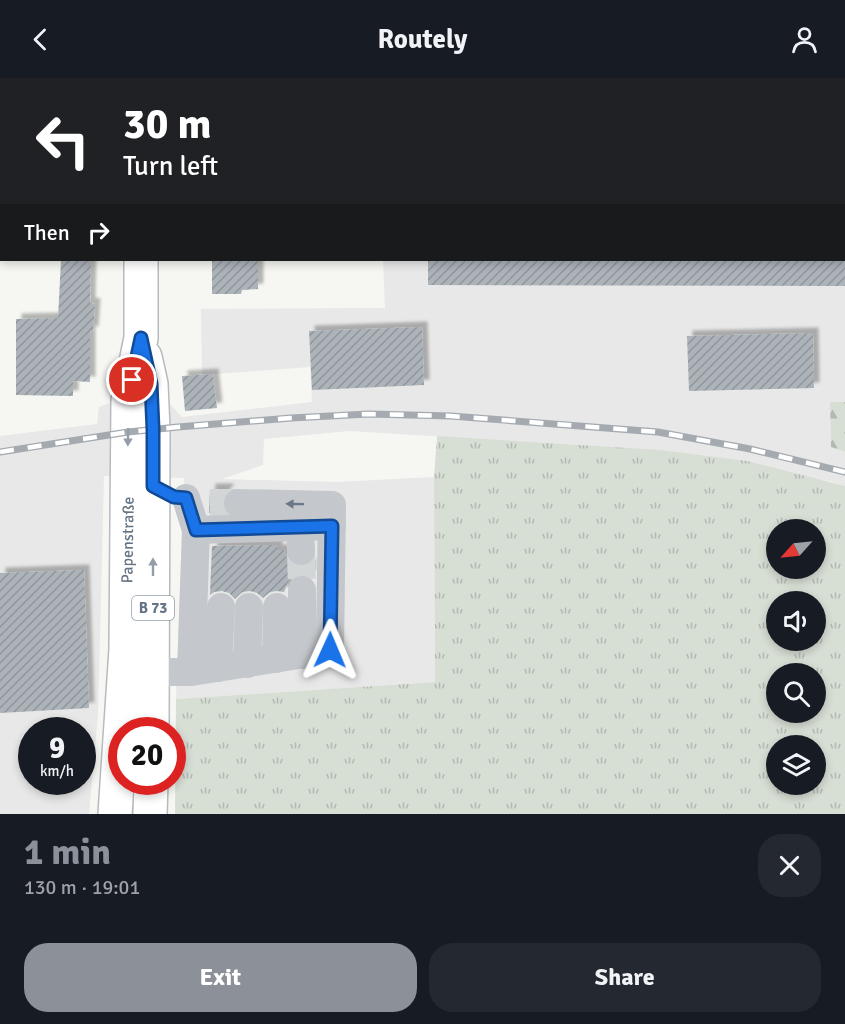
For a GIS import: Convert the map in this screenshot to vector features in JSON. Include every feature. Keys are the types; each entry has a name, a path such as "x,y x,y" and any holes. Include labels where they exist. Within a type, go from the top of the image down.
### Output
{"main road":[{"name":"Papenstraße","path":"115,814 126,650 128,401 141,338 141,261"},
{"name":"Papenstraße","path":"141,338 151,384 153,429 152,717"},
{"path":"150,814 151,795"}],"lane":[{"path":"153,486 174,497 211,502 332,505 330,650 247,663 153,672"},
{"path":"211,502 196,530 247,663"},
{"path":"196,530 301,538 332,526"},
{"path":"247,663 257,605"},
{"path":"247,663 257,605"},
{"path":"247,663 257,605"}],"shaded area":[{"path":"383,261 845,261 845,402 830,403 831,447 845,452 845,486 829,481 578,445 349,431 264,439 263,465 222,479 337,482 434,477 435,682 176,699 184,478 104,476 96,737 96,717 18,717 18,795 91,795 89,814 0,814 0,436 97,424 99,407 115,401 169,403 182,417 312,402 310,367 202,375 201,309 385,308"}],"green space":[{"path":"830,402 845,402 845,452 831,447"},
{"path":"437,436 660,450 747,461 845,486 845,814 175,814 175,795 186,795 186,717 176,717 176,699 435,682 434,477"}],"building":[{"path":"61,261 91,261 90,303 95,304 93,332 90,331 90,382 73,381 73,396 16,395 16,319 58,318"},
{"path":"212,261 258,261 258,289 242,290 241,294 212,294"},
{"path":"428,261 845,261 845,286 428,285"},
{"path":"422,327 424,385 312,390 309,331"},
{"path":"813,333 814,388 689,391 687,336"},
{"path":"213,374 217,408 185,411 182,376"},
{"path":"210,489 229,489 222,502 225,513 209,513"},
{"path":"277,545 277,550 284,550 287,559 293,565 302,567 310,564 310,576 302,574 294,576 288,582 284,592 270,592 263,598 250,591 242,592 235,599 229,593 222,591 210,595 212,546"},
{"path":"84,570 89,708 0,713 0,573"}],"tunnel":[{"path":"210,503 238,503"},
{"path":"301,551 302,590"}],"railway":[{"path":"0,452 128,432 291,418 369,414 451,416 658,432 750,449 845,472"}],"route":[{"path":"132,380 141,338 151,384 153,486 174,497 186,498 196,530 332,526 330,650"}]}
